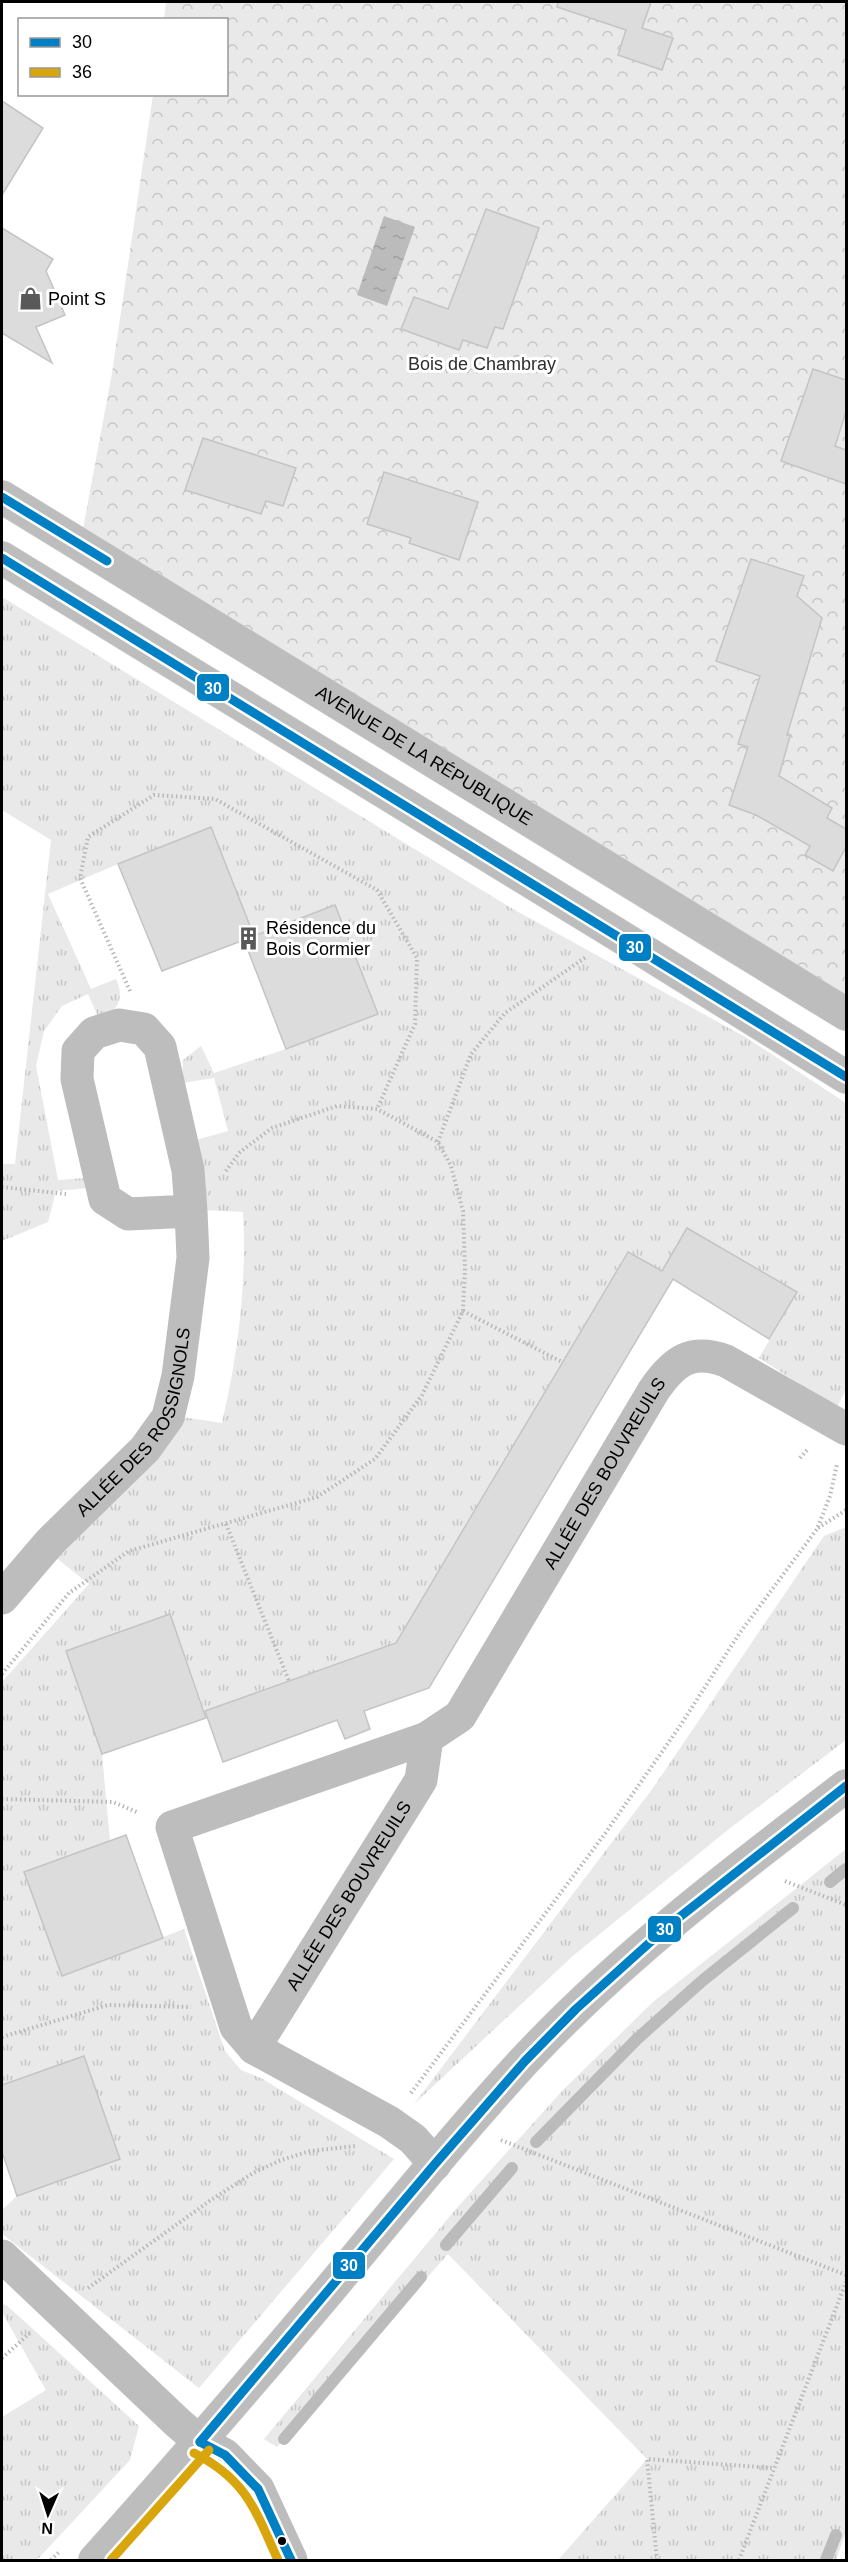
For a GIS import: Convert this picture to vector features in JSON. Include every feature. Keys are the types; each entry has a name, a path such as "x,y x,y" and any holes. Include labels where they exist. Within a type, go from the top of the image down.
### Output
{"street":[{"name":"AVENUE DE LA RÉPUBLIQUE","path":"2,497 846,1014"},
{"path":"2,558 846,1077"},
{"path":"144,1029 119,1025 94,1033 78,1051 77,1079 105,1199 128,1214 191,1211"},
{"name":"ALLÉE DES ROSSIGNOLS","path":"2,1598 50,1542 145,1449 168,1416 178,1376 193,1258 188,1170 160,1047 144,1029"},
{"name":"ALLÉE DES BOUVREUILS","path":"435,2164 412,2139 389,2122 254,2048 236,2027 172,1827 427,1738 460,1716 654,1390 672,1368 681,1361 691,1356 704,1355 726,1361 845,1428"},
{"name":"ALLÉE DES BOUVREUILS","path":"254,2048 420,1780 427,1738"},
{"path":"95,2560 200,2442 525,2061 576,2009 675,1921 846,1786"},
{"path":"2,2256 56,2310 200,2442 225,2455 258,2489 291,2560"}],"path":[{"path":"144,1029 129,987 80,878 88,837 154,795 215,799 377,890 417,958 415,1024 377,1109"},
{"path":"438,1142 471,1054 505,1013 618,935"},
{"path":"2,1674 69,1593 129,1551 317,1497 375,1459 422,1395 463,1311 465,1270 463,1211 451,1166 438,1142 377,1109 337,1106 272,1128 240,1152 209,1193 191,1211"},
{"path":"2,1186 105,1199"},
{"path":"463,1311 562,1362"},
{"path":"389,2122 604,1836 680,1726 739,1634 817,1529 830,1496 845,1428"},
{"path":"817,1529 846,1510"},
{"path":"226,1524 289,1681"},
{"path":"2,1799 113,1802"},
{"path":"775,1888 794,1874"},
{"path":"785,1881 846,1905"},
{"path":"2,2037 108,2005 192,2007 224,1993"},
{"path":"492,2136 846,2275"},
{"path":"2,2358 56,2310 211,2200 253,2173 281,2160 310,2151 363,2145"},
{"path":"739,2560 846,2283"},
{"path":"657,2560 647,2459 774,2468"}],"green space":[{"name":"Bois de Chambray","path":"166,2 846,2 846,1014 80,545 112,373 153,96 228,96 228,18 164,18"},
{"path":"2,597 513,909 747,1038 846,1103 846,1389 837,1408 759,1358 797,1292 687,1228 662,1271 627,1252 396,1643 207,1717 170,1614 66,1651 102,1754 110,1841 24,1872 62,1975 184,1929 225,2051 241,2070 261,2078 394,2159 199,2388 2,2234 2,2210 17,2196 120,2158 84,2056 2,2085 2,1682 89,1584 55,1557 182,1417 222,1423 233,1371 240,1319 244,1266 243,1212 202,1210 196,1140 228,1131 214,1078 182,1083 183,1060 201,1046 214,1073 378,1014 335,905 254,936 118,864 48,894 91,989 116,979 120,998 111,1012 99,1019 88,994 62,1006 44,1031 36,1066 58,1180 85,1178 87,1188 56,1191 48,1222 2,1241 2,1164 15,1164 51,840 2,810"},
{"path":"846,1527 846,1740 729,1829 574,1955 414,2104 653,1788 824,1536"},
{"path":"846,1849 846,2532 836,2560 558,2560 647,2459 448,2254 277,2447 264,2439 455,2210 562,2091 653,2002"},
{"path":"2,2304 22,2319 139,2426 130,2460 37,2560 2,2560 2,2417 46,2390 2,2315"}],"water":[{"path":"384,216 415,227 387,306 357,295"}],"building":[{"path":"558,2 651,2 642,28 673,38 662,70 618,55 626,30 557,7"},
{"path":"2,101 43,128 2,195"},
{"path":"486,209 539,228 503,329 495,327 487,348 463,340 459,350 401,329 414,297 448,309"},
{"name":"Point S","path":"2,228 53,259 46,271 65,315 36,327 52,363 2,333"},
{"path":"813,369 846,380 846,412 835,446 846,450 846,484 781,461"},
{"path":"203,438 296,468 283,506 266,501 261,514 185,490"},
{"path":"384,472 478,502 459,560 409,543 411,538 367,524"},
{"path":"751,559 804,576 797,596 822,618 787,735 790,736 779,776 832,808 827,818 846,829 846,847 833,871 805,855 810,846 756,815 729,805 748,747 738,744 760,676 716,661"},
{"name":"Résidence du Bois Cormier","path":"211,827 254,936 335,905 378,1014 286,1049 244,940 162,971 118,864"},
{"path":"687,1228 797,1292 769,1339 673,1279 429,1688 364,1711 370,1729 345,1739 337,1720 223,1762 205,1711 396,1643 628,1252 662,1271"},
{"path":"170,1614 206,1718 102,1754 66,1651"},
{"path":"126,1835 163,1938 62,1976 24,1872"},
{"path":"84,2056 120,2159 17,2196 2,2152 2,2085"}],"waterway":[{"path":"830,1882 846,1869"},
{"path":"536,2142 637,2039 702,1981 793,1908"},
{"path":"446,2245 512,2168"},
{"path":"284,2439 421,2277"},
{"path":"826,2560 836,2535"}],"transit line":[{"name":"30","path":"2,497 107,561"},
{"name":"30","path":"2,558 846,1077"},
{"name":"30","path":"200,2442 435,2164 525,2061 576,2009 667,1927 846,1786"},
{"name":"30","path":"200,2442 225,2455 258,2489 291,2560"},
{"name":"36","path":"111,2560 209,2450"},
{"name":"36","path":"194,2453 212,2463 238,2486 255,2511 278,2560"}],"place":[{"name":"Point S","path":"30,299"},
{"name":"Résidence du Bois Cormier","path":"248,938"}]}
